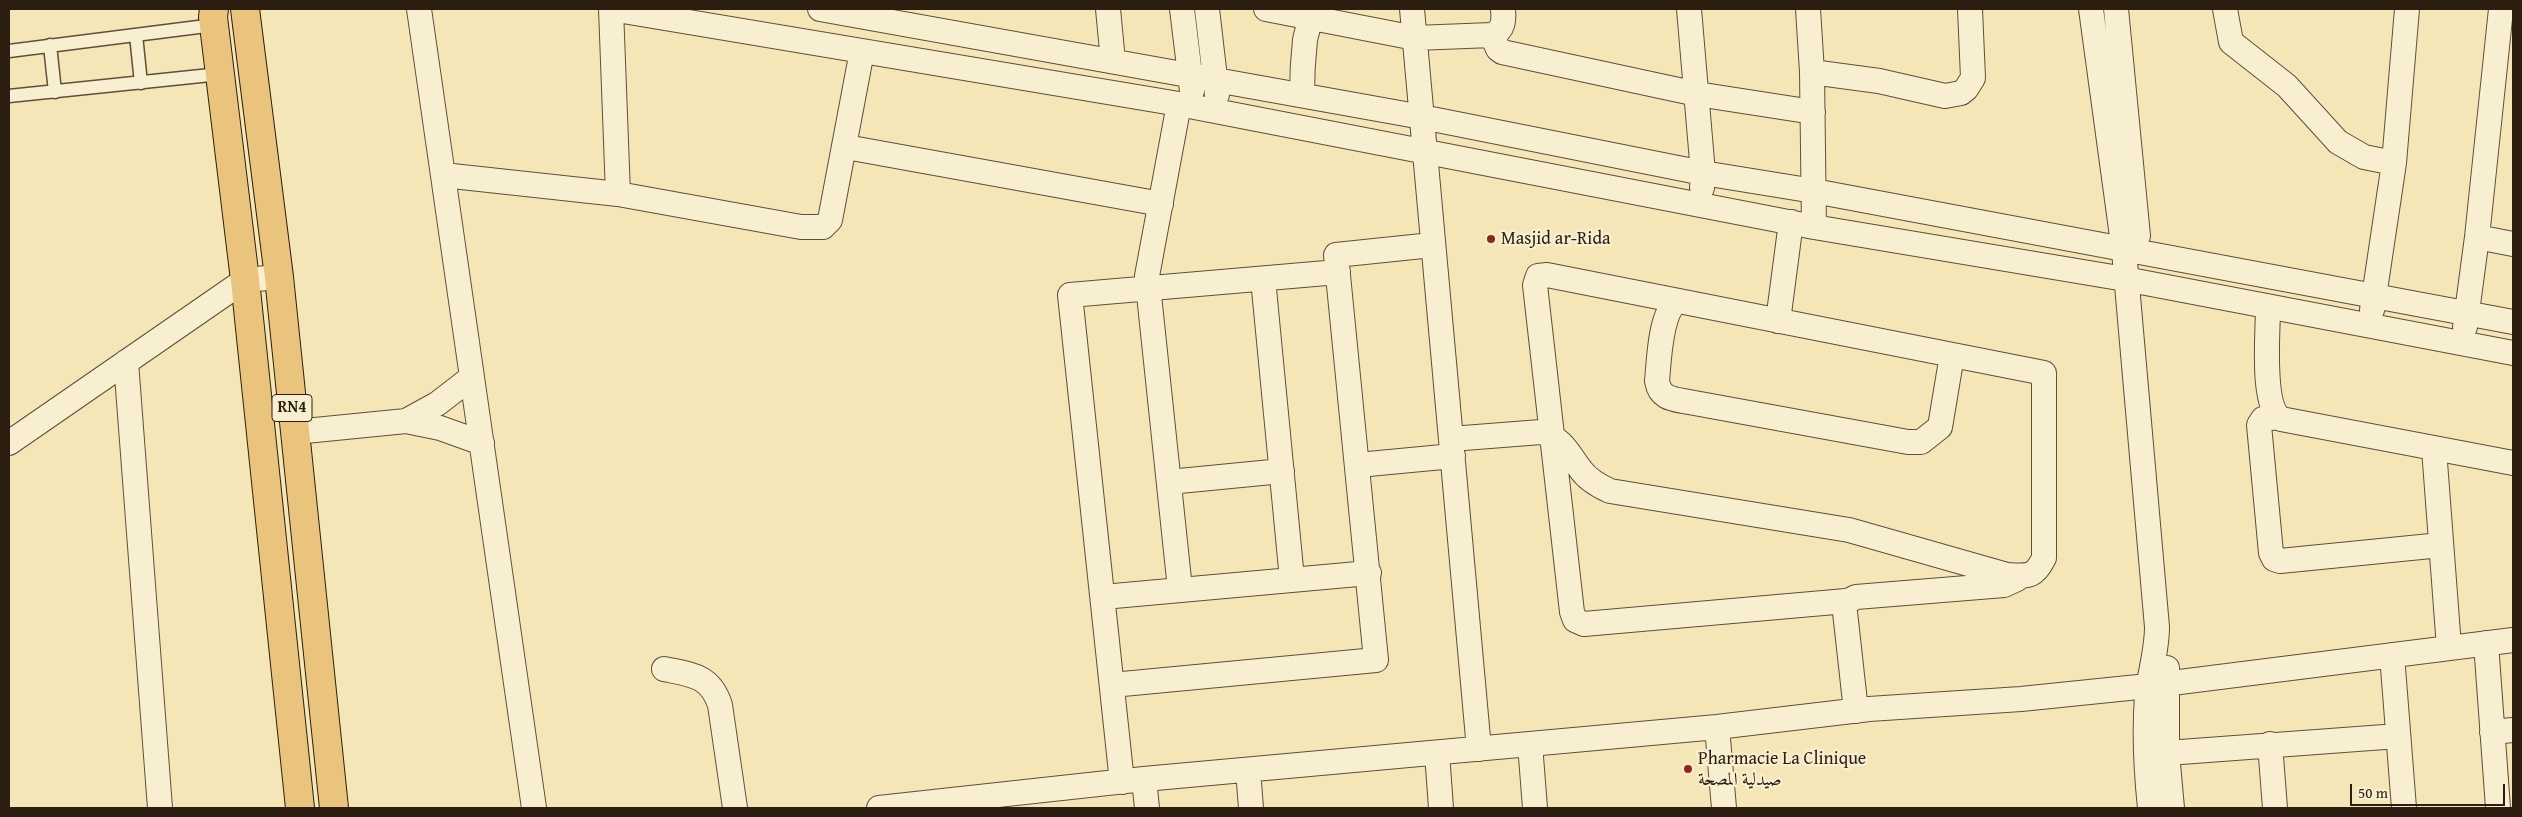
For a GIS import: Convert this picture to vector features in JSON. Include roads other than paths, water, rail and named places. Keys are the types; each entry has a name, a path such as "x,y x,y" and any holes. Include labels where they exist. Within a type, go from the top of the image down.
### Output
{"main road":[{"name":"RN4","path":"245,9 279,276 334,808"},
{"name":"RN4","path":"214,17 245,280 300,808"}],"street":[{"path":"420,9 534,808"},
{"path":"618,194 611,9 1187,105 1814,227 2133,281 2513,353"},
{"path":"1108,9 1113,62"},
{"path":"1180,589 1146,276 1161,204 1187,105 1191,76 1182,9"},
{"path":"1207,9 1219,111"},
{"path":"1266,9 1311,13 1415,38 1496,34 1504,23 1503,9"},
{"path":"1412,9 1478,749"},
{"path":"1689,9 1703,173 1701,204"},
{"path":"1808,9 1812,72 1814,227"},
{"path":"1812,72 1880,81 1945,96 1961,93 1973,78 1970,9"},
{"path":"2091,9 2132,252"},
{"path":"2116,9 2157,627 2157,685 2167,754 2172,808"},
{"path":"2225,9 2231,42 2287,86 2338,142 2364,158 2394,163"},
{"path":"2368,326 2375,296 2394,163 2407,9"},
{"path":"2463,342 2477,238 2500,9"},
{"path":"828,45 833,10 1113,62 1422,116 1703,173 1814,191 2513,322"},
{"path":"1302,95 1305,40 1311,13"},
{"path":"1492,35 1498,49 1502,52 1697,94 1813,112"},
{"path":"443,175 618,194 801,227 823,227 830,220 846,146 862,51"},
{"path":"846,146 1161,204"},
{"path":"1778,321 1791,222"},
{"path":"2477,238 2513,244"},
{"path":"1112,686 1376,660 1369,573 1336,255 1432,244"},
{"path":"1147,808 1133,781 1112,686 1070,295 1338,272"},
{"path":"1358,465 1541,432 1551,435 1571,453 1581,471 1596,485 1610,491 1849,530 2007,575 2031,575 2038,570 2044,558 2044,373 1546,275 1538,276 1535,285 1551,435 1572,612 1575,620 1584,624 1846,601 1856,597 2004,585 2022,576"},
{"path":"9,443 245,280 279,276"},
{"path":"1263,279 1292,579"},
{"path":"1676,302 1670,306 1665,321 1657,381 1658,389 1664,396 1689,402 1908,442 1921,442 1940,427 1952,354"},
{"path":"2268,308 2269,393 2272,409 2278,417"},
{"path":"126,362 160,808"},
{"path":"406,421 437,404 472,377"},
{"path":"2441,545 2280,561 2274,559 2271,553 2259,425 2263,419 2278,417 2294,423 2513,463"},
{"path":"295,432 406,421 440,428 482,444"},
{"path":"2434,449 2449,647"},
{"path":"1169,482 1282,471"},
{"path":"1103,596 1369,573"},
{"path":"1846,601 1842,608 1856,711"},
{"path":"879,808 987,802 1133,781 1717,727 1856,711 2021,699 2157,685 2513,640"},
{"path":"2486,643 2503,731 2498,808"},
{"path":"2392,655 2404,808"},
{"path":"664,669 698,677 707,682 716,692 720,705 734,808"},
{"path":"2150,808 2145,745 2157,685"},
{"path":"1717,727 1724,808"},
{"path":"2167,754 2270,744 2398,736"},
{"path":"1530,744 1534,808"},
{"path":"2270,744 2276,808"},
{"path":"1436,753 1441,808"},
{"path":"1248,770 1251,808"}],"lane":[{"path":"9,50 136,35 214,17"},
{"path":"136,35 142,83"},
{"path":"50,45 55,92"},
{"path":"9,96 220,74"}],"place":[{"name":"Masjid ar-Rida","path":"1491,239"},
{"name":"Pharmacie La Clinique صيدلية المصحة","path":"1688,769"}]}
